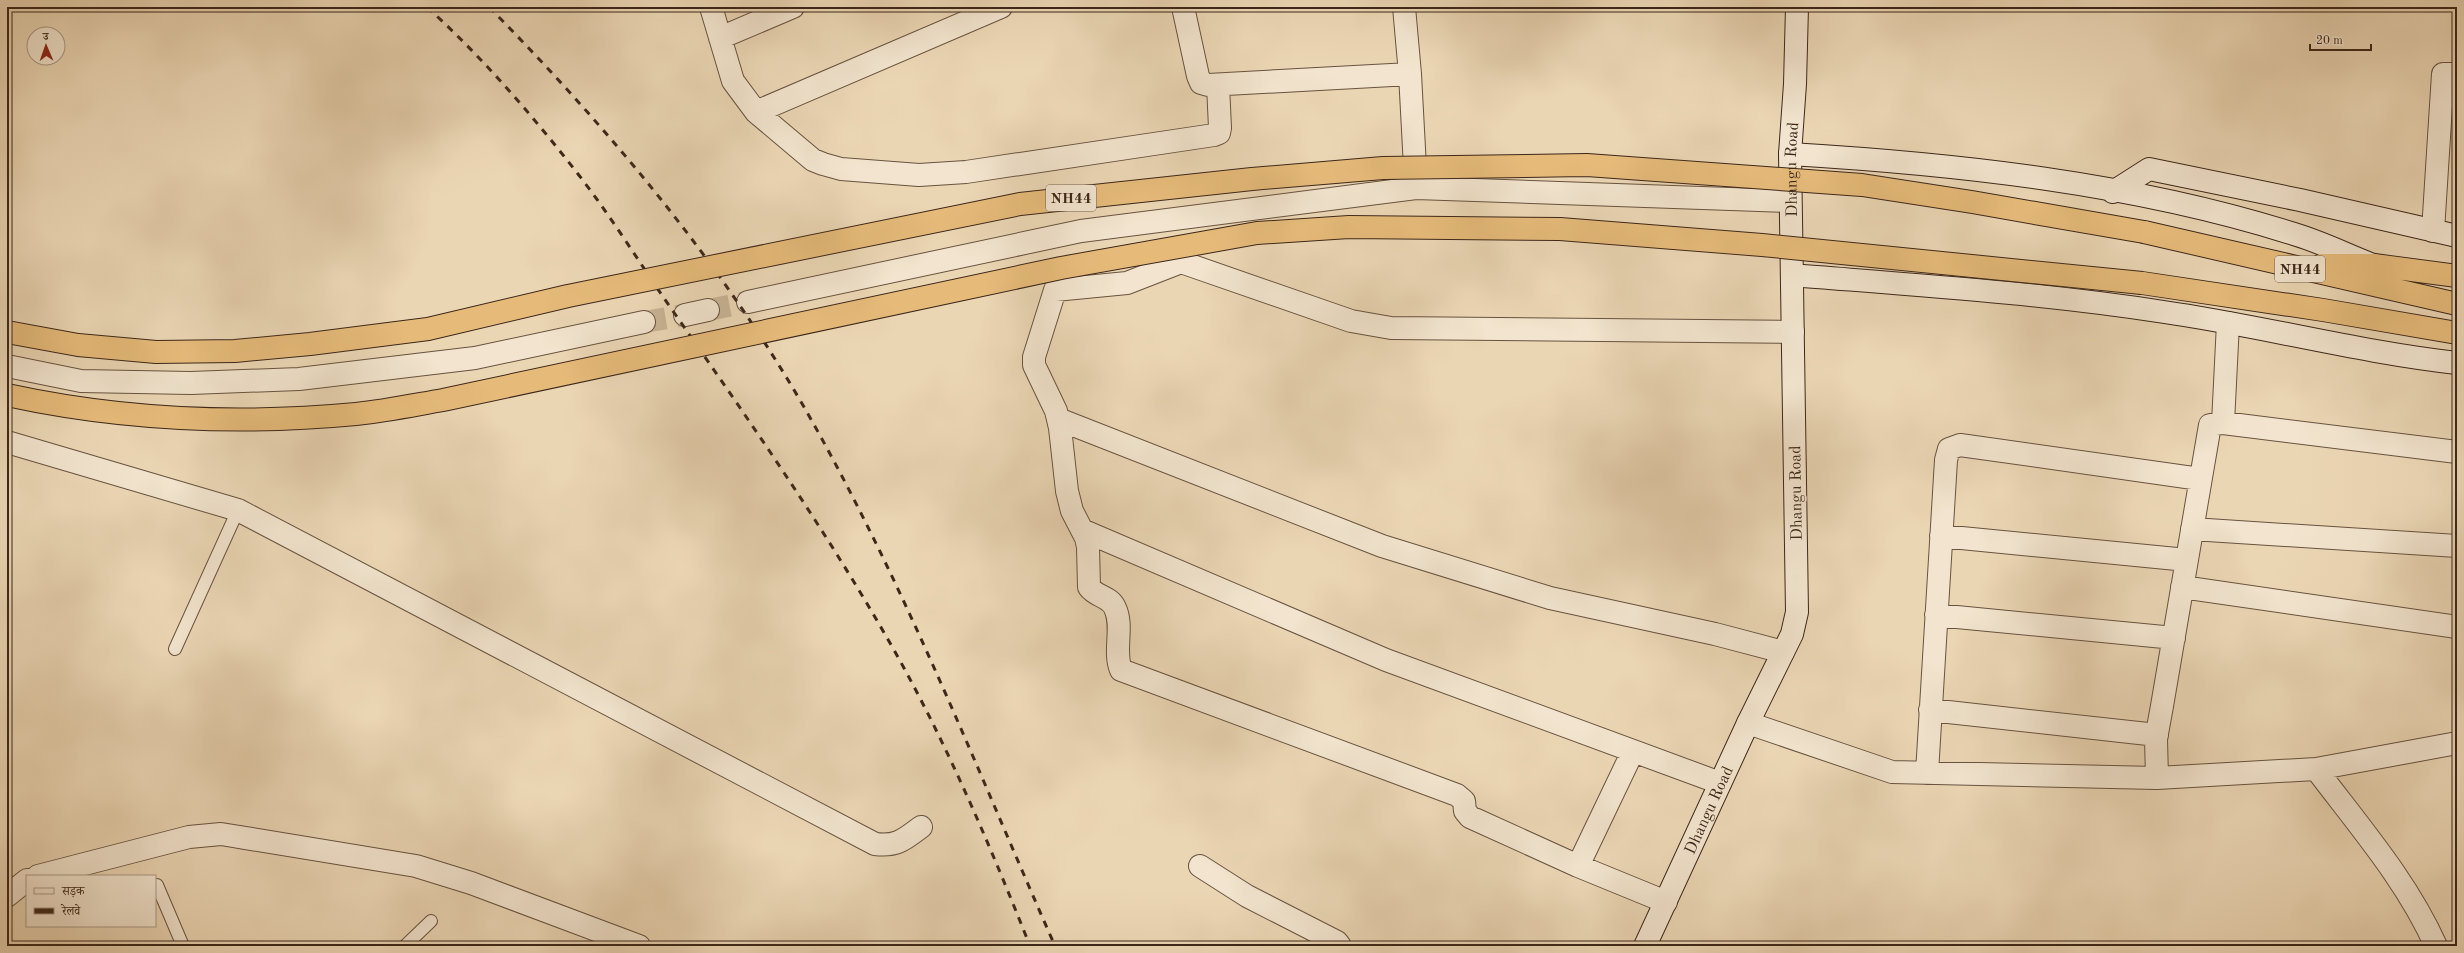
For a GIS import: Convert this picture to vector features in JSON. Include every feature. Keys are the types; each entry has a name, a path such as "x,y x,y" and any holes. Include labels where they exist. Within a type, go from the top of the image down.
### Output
{"highway":[{"name":"NH44","path":"7,332 78,345 156,352 235,351 310,344 428,329 568,296 1020,204 1237,180 1383,168 1587,165 1854,184 1972,202 2144,232 2457,304"},
{"name":"NH44","path":"7,396 50,405 203,421 277,420 357,414 443,400 1061,268 1257,233 1349,227 1560,229 1762,245 2142,283 2322,310 2457,334"},
{"path":"2283,265 2374,265 2457,276"}],"street":[{"path":"711,7 734,81 756,112 813,160 841,169 937,174 966,172 1214,135 1219,133 1220,128 1218,85"},
{"path":"720,38 793,7"},
{"path":"756,112 1001,7"},
{"path":"1183,7 1199,80 1208,85 1410,74"},
{"path":"1404,7 1410,74 1416,188"},
{"name":"Dhangu Road","path":"1645,946 1748,723 1792,634 1797,612 1790,154 1795,84 1797,7"},
{"path":"2433,231 2443,74 2457,74"},
{"path":"1790,154 1870,159 2040,178 2246,219 2296,234 2374,265"},
{"path":"2113,192 2149,169 2300,200 2457,236"},
{"path":"748,302 1080,231 1416,188 1790,200"},
{"path":"1666,902 1578,866 1470,817 1465,811 1464,801 1457,795 1123,672 1118,662 1118,616 1112,601 1096,594 1089,587 1088,547 1082,530 1072,510 1067,492 1058,419 1034,362 1054,290 1127,283 1181,262 1351,321 1391,328 1793,332"},
{"path":"1792,275 2075,299 2228,323 2376,351 2457,363"},
{"path":"686,315 708,310"},
{"path":"7,366 82,381 191,383 299,379 475,358 644,322"},
{"path":"2223,423 2228,323"},
{"path":"1058,419 1382,546 1550,598 1715,634 1783,652"},
{"path":"2157,778 2157,735 2208,429 2213,423 2457,452"},
{"path":"7,442 238,510 875,844 889,846 903,840 921,827"},
{"path":"1927,773 1946,454 1954,446 2200,478"},
{"path":"2192,529 2457,546"},
{"path":"1082,530 1386,660 1720,783"},
{"path":"1941,536 2186,560"},
{"path":"2182,587 2457,627"},
{"path":"1936,615 2174,638"},
{"path":"1930,710 2157,735"},
{"path":"1748,723 1892,772 1927,773 2157,778 2316,769 2457,743"},
{"path":"1578,866 1633,751"},
{"path":"2316,769 2394,873 2423,918 2436,946"},
{"path":"42,875 188,837 221,834 416,866 472,883 639,946"},
{"path":"1200,866 1247,896 1337,942 1340,946"},
{"path":"7,896 26,881"}],"lane":[{"path":"175,649 238,510"},
{"path":"157,885 183,946"},
{"path":"405,946 431,921"}],"tunnel":[{"path":"708,310 748,302"},
{"path":"644,322 685,315"}],"railway":[{"path":"427,7 468,46 506,88 543,130 591,191 762,441 847,570 899,659 936,729 985,836 1030,946"},
{"path":"489,7 619,148 659,197 736,300 804,407 840,472 906,606 967,742 1055,946"}]}
